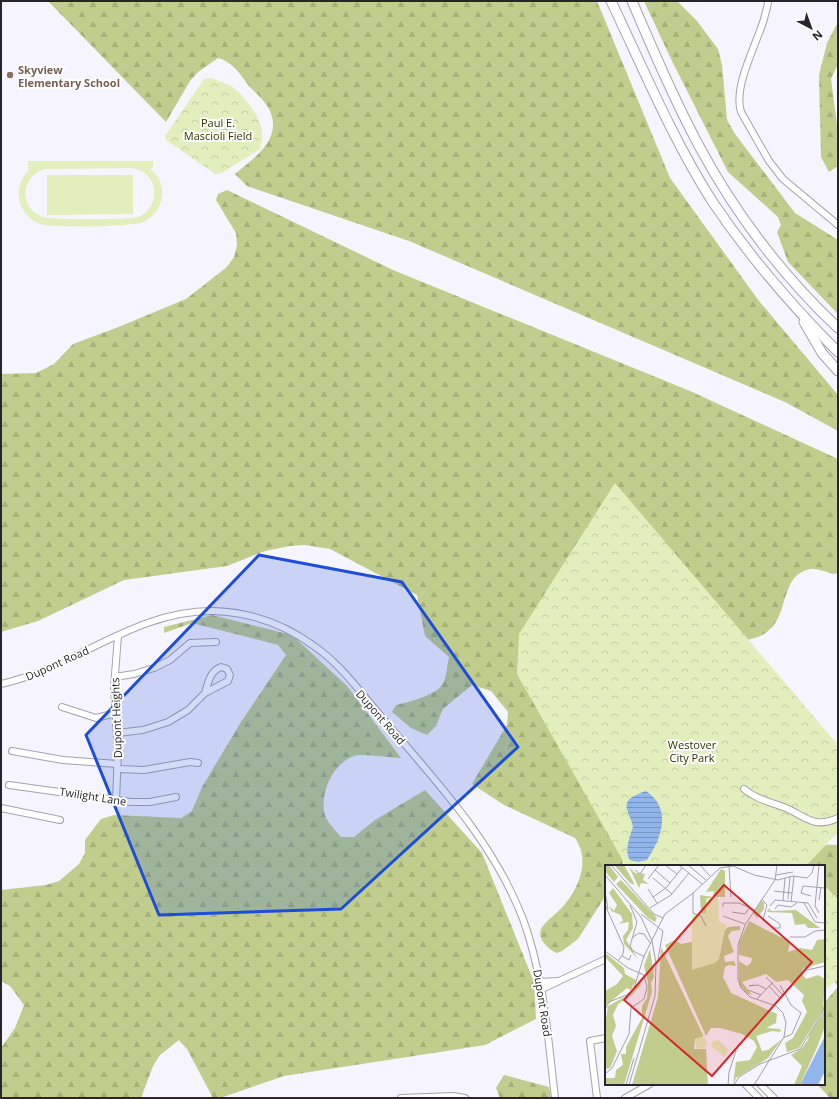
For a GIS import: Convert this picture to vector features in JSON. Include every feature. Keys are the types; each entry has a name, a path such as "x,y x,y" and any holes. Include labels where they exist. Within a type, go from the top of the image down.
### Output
{"highway":[{"path":"611,1 663,111 712,200 767,276 797,310 838,352"},
{"path":"632,1 678,105 718,179 763,245 795,283 838,328"},
{"path":"797,310 822,353 838,371"}],"street":[{"path":"768,1 760,33 740,85 738,104 741,112 770,161 783,179 838,225"},
{"name":"Dupont Road","path":"1,684 32,674 118,636 169,616 200,612 227,612 272,623 302,638 325,654 465,815 482,838 510,889 523,919 542,989 556,1098"},
{"name":"Dupont Heights","path":"116,800 117,733 115,676 118,636"},
{"path":"115,676 134,674 154,668 170,660 190,643 216,642"},
{"path":"117,733 139,731 168,722 188,710 205,693 228,682 230,675 228,669 222,667 215,670 210,678 205,693"},
{"path":"62,707 96,718 116,713"},
{"path":"12,751 138,771 190,762 198,763"},
{"name":"Twilight Lane","path":"9,785 116,800 145,802 176,797"},
{"path":"744,789 754,797 786,808 810,821 821,822 838,818"},
{"path":"1,808 60,820"},
{"path":"542,989 554,985 558,981 605,959"},
{"path":"540,982 558,981"},
{"path":"597,1098 590,1041 605,1038"},
{"path":"625,1098 648,1085"},
{"path":"746,1085 759,1098"},
{"path":"761,1085 774,1098"},
{"path":"401,1098 453,1096 465,1098"}],"highlighted area":[{"path":"259,555 402,582 518,747 341,909 159,915 86,735"}],"green space":[{"path":"48,1 597,1 670,178 759,301 838,395 838,431 785,402 409,241 247,186 235,174 265,147 273,130 273,120 265,103 232,65 218,58 198,72 190,81 166,122"},
{"path":"644,1 677,1 697,21 718,49 722,65 727,120 735,134 795,213 838,240 838,314 788,262 777,232 781,225 778,217 728,172 671,59"},
{"path":"838,22 838,64 831,79 838,132 838,166 829,172 821,157 819,75 827,43"},
{"name":"Paul E. Mascioli Field","path":"211,78 234,88 246,100 260,124 262,132 260,149 222,173 215,174 166,140 165,136 204,79"},
{"path":"28,161 153,161 153,168 150,169 156,174 160,181 162,192 161,200 156,211 150,217 143,222 136,224 75,226 40,224 32,220 26,214 19,199 21,183 24,176 30,169 28,169","holes":["130,168 139,170 147,175 151,181 154,189 154,197 146,212 138,217 120,219 60,219 43,217 29,206 25,193 31,178 38,172 45,169"]},
{"path":"47,175 133,175 133,214 47,215"},
{"path":"227,190 393,270 690,391 838,459 838,573 834,574 810,569 800,573 789,587 780,615 775,623 764,634 747,640 623,831 623,865 605,865 605,897 578,939 562,951 557,953 547,947 542,940 540,933 541,929 549,919 563,907 579,881 582,855 575,838 504,805 472,784 507,725 508,712 491,691 472,685 443,709 436,726 427,735 411,728 392,712 396,705 420,698 438,689 444,682 446,675 449,657 425,636 417,595 330,549 305,545 290,546 265,551 227,566 124,580 38,621 1,632 1,374 36,373 54,364 73,344 186,299 227,267 234,257 237,245 236,233 216,200 218,194"},
{"name":"Westover City Park","path":"615,483 838,745 838,832 807,865 625,865 517,674 519,634"},
{"path":"212,615 292,635 347,686 401,758 358,755 346,760 334,772 326,789 324,807 325,815 328,821 341,837 354,837 375,820 425,790 482,853 534,982 536,1019 485,1045 284,1076 220,1098 213,1098 187,1049 179,1040 160,1055 153,1066 141,1098 1,1098 1,1048 15,1028 24,1005 10,986 1,981 1,890 46,885 59,881 79,864 85,853 85,840 101,819 114,815 181,818 192,811 202,787 241,722 286,655 278,645 192,623 164,633 164,627"},
{"path":"812,844 838,845 838,986 825,972 825,865 749,865"},
{"path":"825,886 838,899 838,979 825,990"},
{"path":"838,987 838,1098 830,1098 818,1085 825,1085 825,1002"},
{"path":"504,1075 549,1087 551,1098 500,1098 496,1088"}],"water":[{"path":"646,791 660,806 662,824 657,843 647,860 638,862 630,860 628,856 628,844 633,827 627,810 627,802 634,796"}],"place":[{"name":"Skyview Elementary School","path":"10,75"}]}
